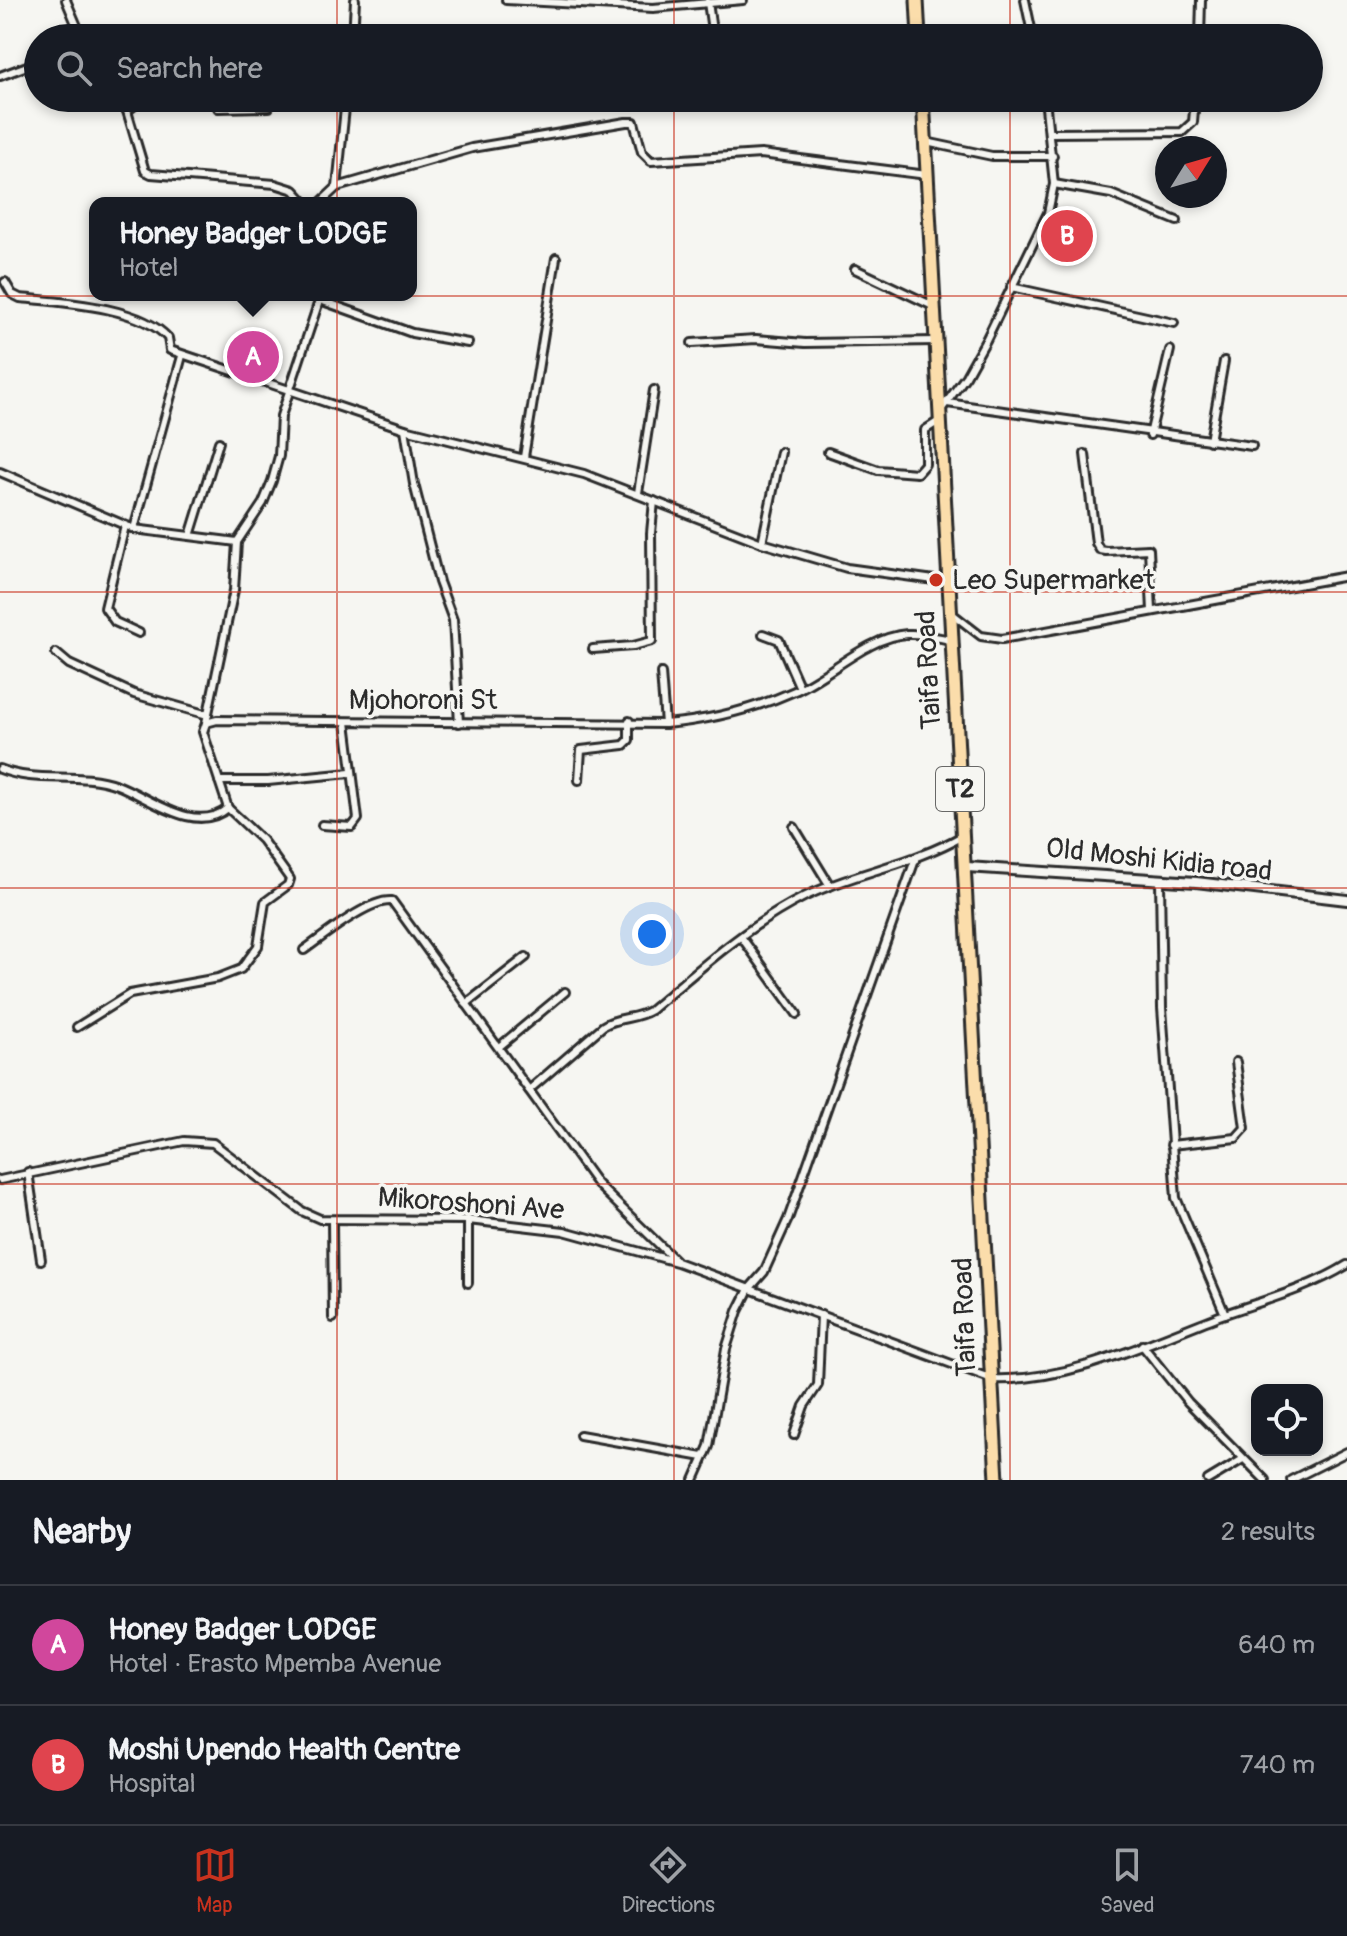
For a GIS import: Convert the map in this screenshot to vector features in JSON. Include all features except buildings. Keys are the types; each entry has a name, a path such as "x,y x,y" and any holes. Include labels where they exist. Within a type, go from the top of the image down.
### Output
{"highway":[{"path":"917,0 918,24"},
{"name":"Taifa Road","path":"924,112 950,640 967,867 997,1480"}],"street":[{"path":"66,0 76,24"},
{"path":"354,24 355,0"},
{"path":"506,0 653,8 743,0"},
{"path":"1025,0 1030,24"},
{"path":"1200,24 1201,0"},
{"path":"708,2 711,24"},
{"path":"0,76 24,67"},
{"path":"127,112 142,164 151,174 275,184 294,190 300,197"},
{"path":"337,187 345,112"},
{"path":"828,452 878,470 917,473 925,464 925,430 941,412 980,352 1044,226 1054,184 1047,112"},
{"path":"1051,133 1182,132 1193,122 1194,112"},
{"path":"326,197 337,187 472,148 626,122 634,122 642,152 651,161 761,154 927,175"},
{"path":"926,142 992,156 1053,156"},
{"path":"1054,184 1111,194 1177,221"},
{"path":"524,457 556,258"},
{"path":"855,269 936,308"},
{"path":"5,282 12,294 20,298 97,308 153,327 168,338 170,350 182,356 405,429 524,457 638,493 762,543 847,568 949,582"},
{"path":"1011,287 1174,323"},
{"path":"77,1027 130,994 233,973 258,946 265,902 288,885 290,879 262,840 228,808 203,732 234,590 237,542 263,503 272,481 288,391 320,301"},
{"path":"331,301 412,333 468,343"},
{"path":"692,343 756,339 805,343 936,341"},
{"path":"1150,435 1170,350"},
{"path":"134,529 182,356"},
{"path":"1210,441 1224,361"},
{"path":"638,493 654,390"},
{"path":"941,412 1252,446"},
{"path":"405,429 414,484 439,582 453,620 459,723"},
{"path":"190,536 219,442"},
{"path":"762,543 781,452"},
{"path":"1085,454 1096,543 1100,550 1106,551 1149,549 1152,611"},
{"path":"0,472 134,529 237,542"},
{"path":"593,649 647,645 652,641 651,533 654,501"},
{"path":"125,526 105,608 115,622 139,633"},
{"path":"950,612 991,640 1213,603 1347,576"},
{"path":"763,634 779,640 800,688"},
{"name":"Mjohoroni St","path":"56,653 69,664 134,694 207,719 459,723 629,721 665,724 727,714 800,688 886,639 920,634 950,640"},
{"path":"661,673 665,724"},
{"path":"579,780 581,750 624,745 629,740 629,721"},
{"path":"322,825 356,824 346,722"},
{"path":"0,769 30,778 108,782 177,814 196,817 221,814 228,808"},
{"path":"219,781 268,781 350,773"},
{"path":"794,827 830,886"},
{"path":"529,1090 603,1026 615,1019 639,1018 742,938 801,898 915,860 964,835"},
{"path":"694,1480 709,1446 726,1349 749,1289 764,1272 788,1219 894,910 915,860"},
{"name":"Old Moshi Kidia road","path":"967,867 1160,881 1347,900"},
{"path":"1160,881 1176,1198 1225,1314"},
{"path":"304,950 371,906 382,900 392,901 500,1046 597,1184 677,1262"},
{"path":"742,938 797,1014"},
{"path":"466,1004 526,957"},
{"path":"500,1046 565,992"},
{"path":"1171,1145 1242,1135 1245,1128 1236,1062"},
{"name":"Mikoroshoni Ave","path":"0,1180 184,1141 205,1141 302,1211 332,1221 370,1218 468,1220 564,1231 677,1262 992,1379"},
{"path":"28,1172 41,1260"},
{"path":"468,1220 468,1283"},
{"path":"332,1221 333,1318"},
{"path":"992,1379 1032,1377 1142,1345 1309,1286 1347,1265"},
{"path":"794,1435 804,1406 818,1385 821,1315"},
{"path":"1142,1345 1188,1402 1265,1480"},
{"path":"580,1435 703,1457"},
{"path":"1291,1480 1347,1452"},
{"path":"1208,1480 1243,1459"}],"place":[{"name":"Moshi Upendo Health Centre","path":"1067,236"},
{"name":"Honey Badger LODGE","path":"253,357"},
{"name":"Leo Supermarket","path":"936,580"}]}
